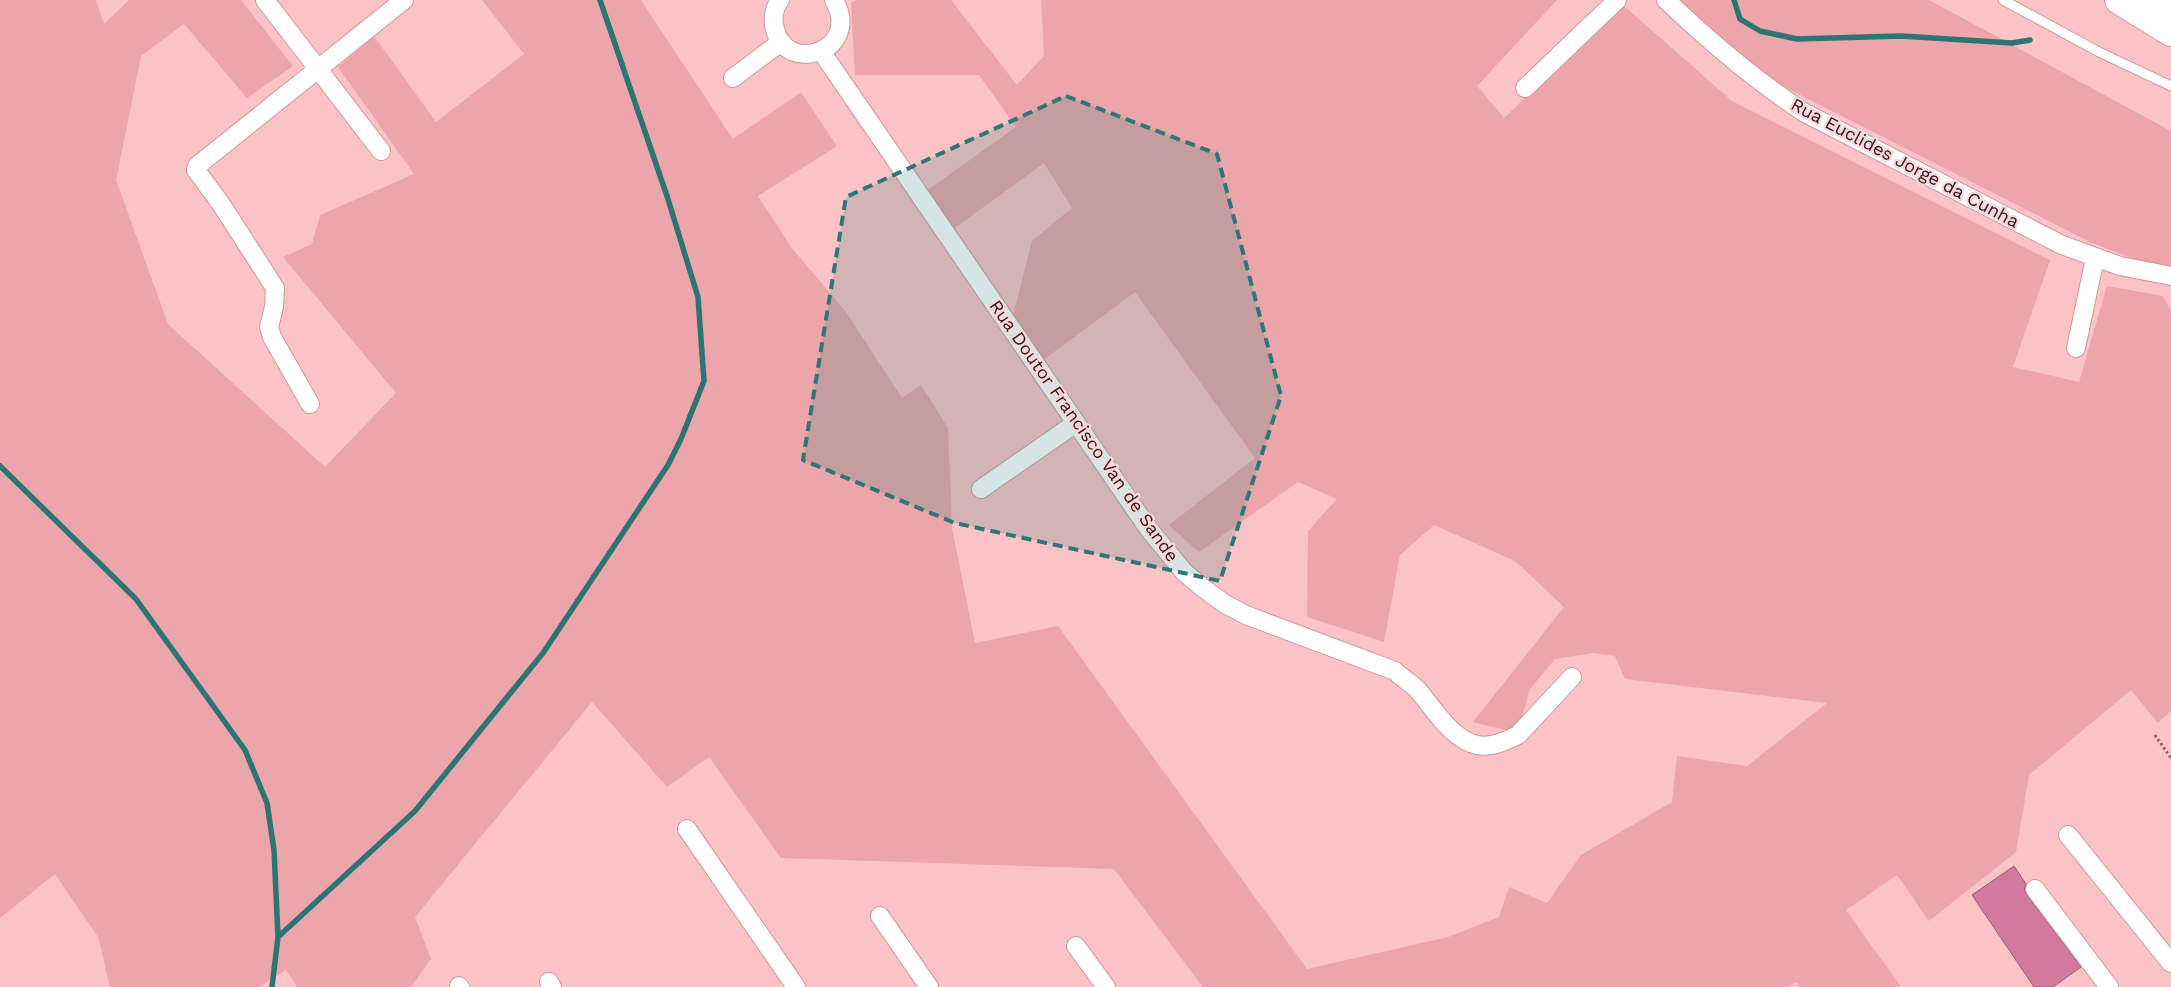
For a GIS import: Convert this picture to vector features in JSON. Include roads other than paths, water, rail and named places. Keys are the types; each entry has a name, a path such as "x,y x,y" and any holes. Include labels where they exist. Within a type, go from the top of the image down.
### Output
{"highway":[{"path":"2119,0 2171,32"},
{"path":"2157,0 2171,9"}],"street":[{"path":"265,0 381,150"},
{"path":"310,404 272,337 269,327 274,307 275,288 221,204 196,170 202,160 213,154 404,0"},
{"path":"780,0 774,14 773,23 781,42 789,49 811,54 821,51 836,38 840,29 839,9 834,0"},
{"path":"1525,88 1617,0"},
{"name":"Rua Euclides Jorge da Cunha","path":"1666,0 1713,45 1774,93 1804,112 2062,245 2120,266 2171,276"},
{"path":"733,78 781,42"},
{"name":"Rua Doutor Francisco Van de Sande","path":"821,51 1166,552 1203,588 1246,614 1394,671 1414,686 1452,729 1466,740 1478,745 1506,741 1518,735 1572,677"},
{"path":"2076,348 2095,258"},
{"path":"981,489 1076,423"},
{"path":"687,829 796,987"},
{"path":"2068,835 2171,963"},
{"path":"2035,889 2109,987"},
{"path":"880,916 929,987"},
{"path":"1076,946 1106,987"}],"lane":[{"path":"2003,0 2099,52 2171,86"}],"waterway":[{"path":"278,937 415,811 543,653 668,465 681,439 704,381 698,297 667,196 600,0"},
{"path":"1734,0 1740,19 1760,31 1797,39 1901,36 2012,43 2030,40"},
{"path":"0,466 136,599 245,750 267,803 274,850 278,937 272,987"}]}
